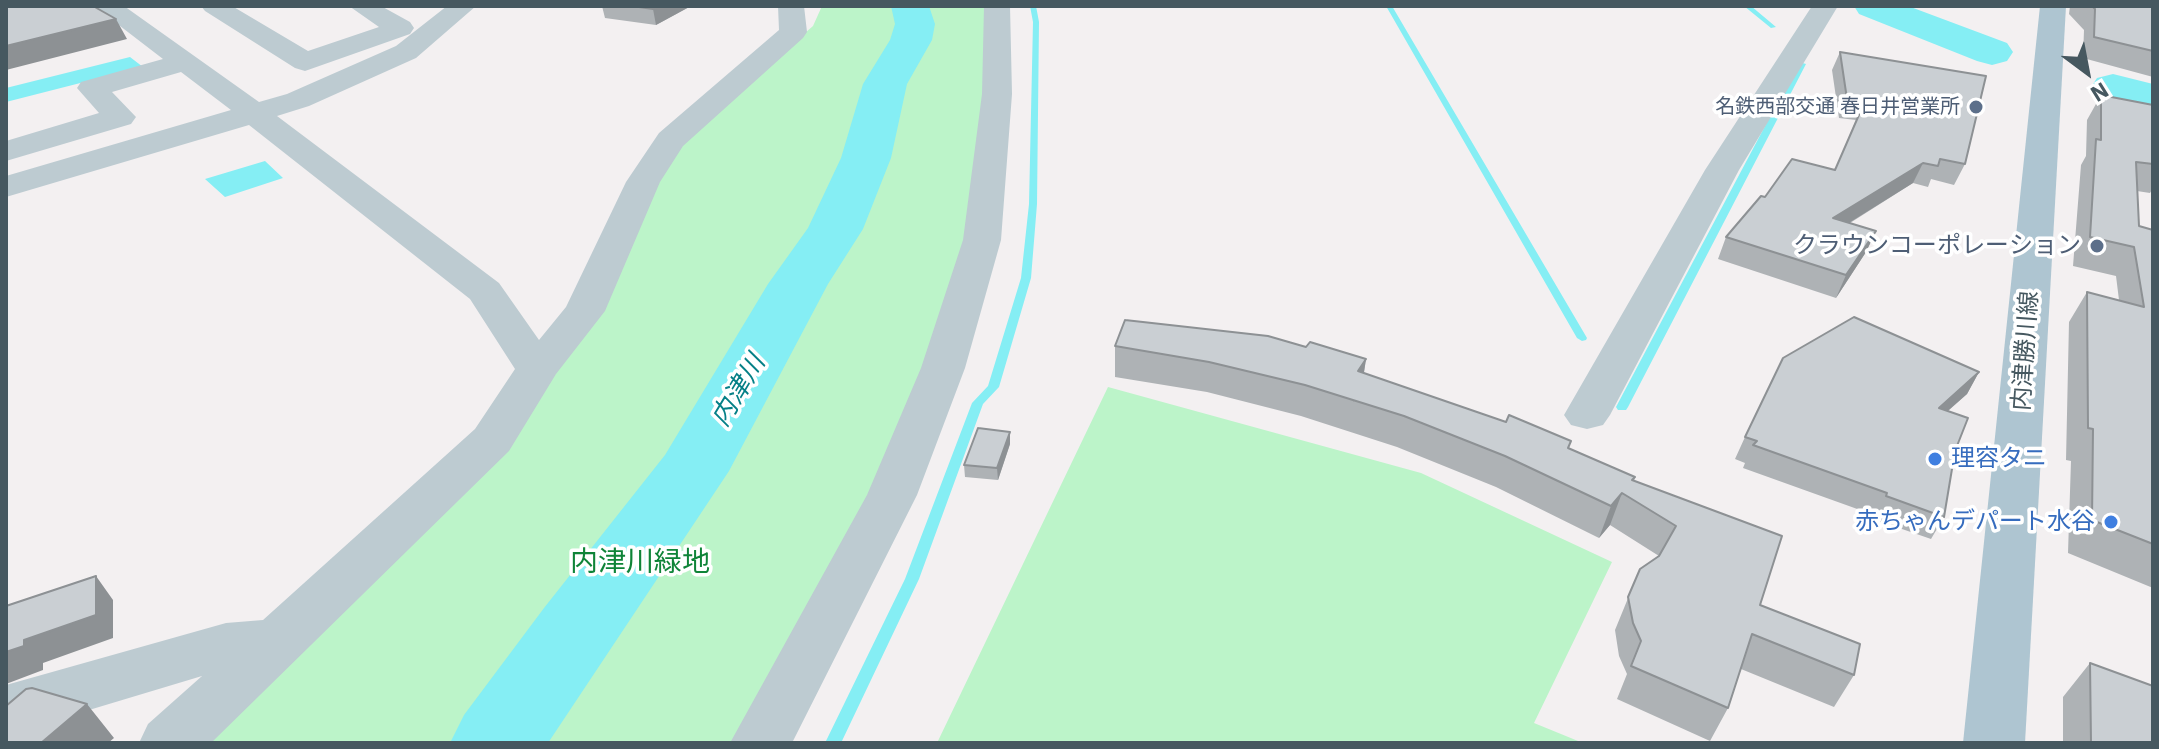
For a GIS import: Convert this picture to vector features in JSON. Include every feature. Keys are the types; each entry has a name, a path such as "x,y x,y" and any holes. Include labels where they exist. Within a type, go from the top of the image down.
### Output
{"main road":[{"name":"内津勝川線","path":"1994,743 2053,6"}],"street":[{"path":"214,6 305,62 401,28 362,6"},
{"path":"6,187 298,100 406,52 463,6"},
{"path":"170,743 492,440 537,369 585,311 643,182 670,140 793,32 791,6"},
{"path":"761,743 892,495 943,368 982,240 997,94 997,6"},
{"path":"1587,415 1722,170 1825,6"},
{"path":"112,7 485,291 537,369"},
{"path":"6,151 120,117 92,88 186,62"},
{"path":"6,710 226,646 281,641"}],"green space":[{"name":"内津川緑地","path":"822,6 988,6 990,58 971,239 935,366 748,743 194,743 419,534 683,139 813,26"},
{"path":"1108,387 1421,473 1612,562 1534,723 1583,743 937,743"}],"water":[{"path":"130,57 143,67 6,102 6,88"},
{"path":"265,161 283,178 225,197 205,179"}],"building":[{"path":"6,6 93,6 116,19 6,46"},
{"path":"2092,6 2153,6 2153,51 2094,37 2095,9"},
{"path":"1840,52 1986,76 1965,164 1940,159 1938,166 1923,163 1833,218 1876,231 1846,275 1726,237 1761,196 1765,197 1792,159 1835,170 1865,101 1847,99"},
{"path":"2101,95 2153,105 2153,164 2136,162 2139,226 2153,230 2153,544 2092,520 2093,429 2088,428 2087,292 2144,307 2134,247 2090,237 2096,139 2101,140"},
{"path":"1854,317 1979,372 1939,408 1968,418 1955,451 1944,517 1753,445 1757,441 1745,437 1783,358"},
{"path":"1125,320 1268,336 1306,347 1310,342 1366,359 1358,371 1506,422 1509,415 1571,441 1568,448 1635,477 1632,480 1782,536 1760,605 1860,644 1854,675 1752,634 1728,708 1631,666 1641,641 1633,623 1628,597 1640,569 1659,556 1676,526 1622,493 1611,506 1505,456 1404,416 1305,385 1209,362 1115,346"},
{"path":"978,428 1010,432 997,468 964,465"},
{"path":"96,576 96,615 24,640 24,646 6,652 6,606"},
{"path":"2090,663 2153,686 2153,743 2091,743"},
{"path":"32,688 87,704 41,743 6,743 6,706 26,689"}],"waterway":[{"name":"内津川","path":"497,743 574,631 692,471 798,284 835,229 866,158 885,84 911,40 915,24 910,6"},
{"path":"833,743 912,579 978,403 993,387 1026,278 1033,204 1036,22 1033,6"},
{"path":"1389,6 1582,338"},
{"path":"1747,6 1773,27"},
{"path":"1873,6 1992,52"},
{"path":"1622,407 1802,64"},
{"path":"2113,87 2153,98"}],"place":[{"name":"名鉄西部交通 春日井営業所","path":"1976,107"},
{"name":"クラウンコーポレーション","path":"2097,246"},
{"name":"理容タニ","path":"1935,459"},
{"name":"赤ちゃんデパート水谷","path":"2111,522"}]}
